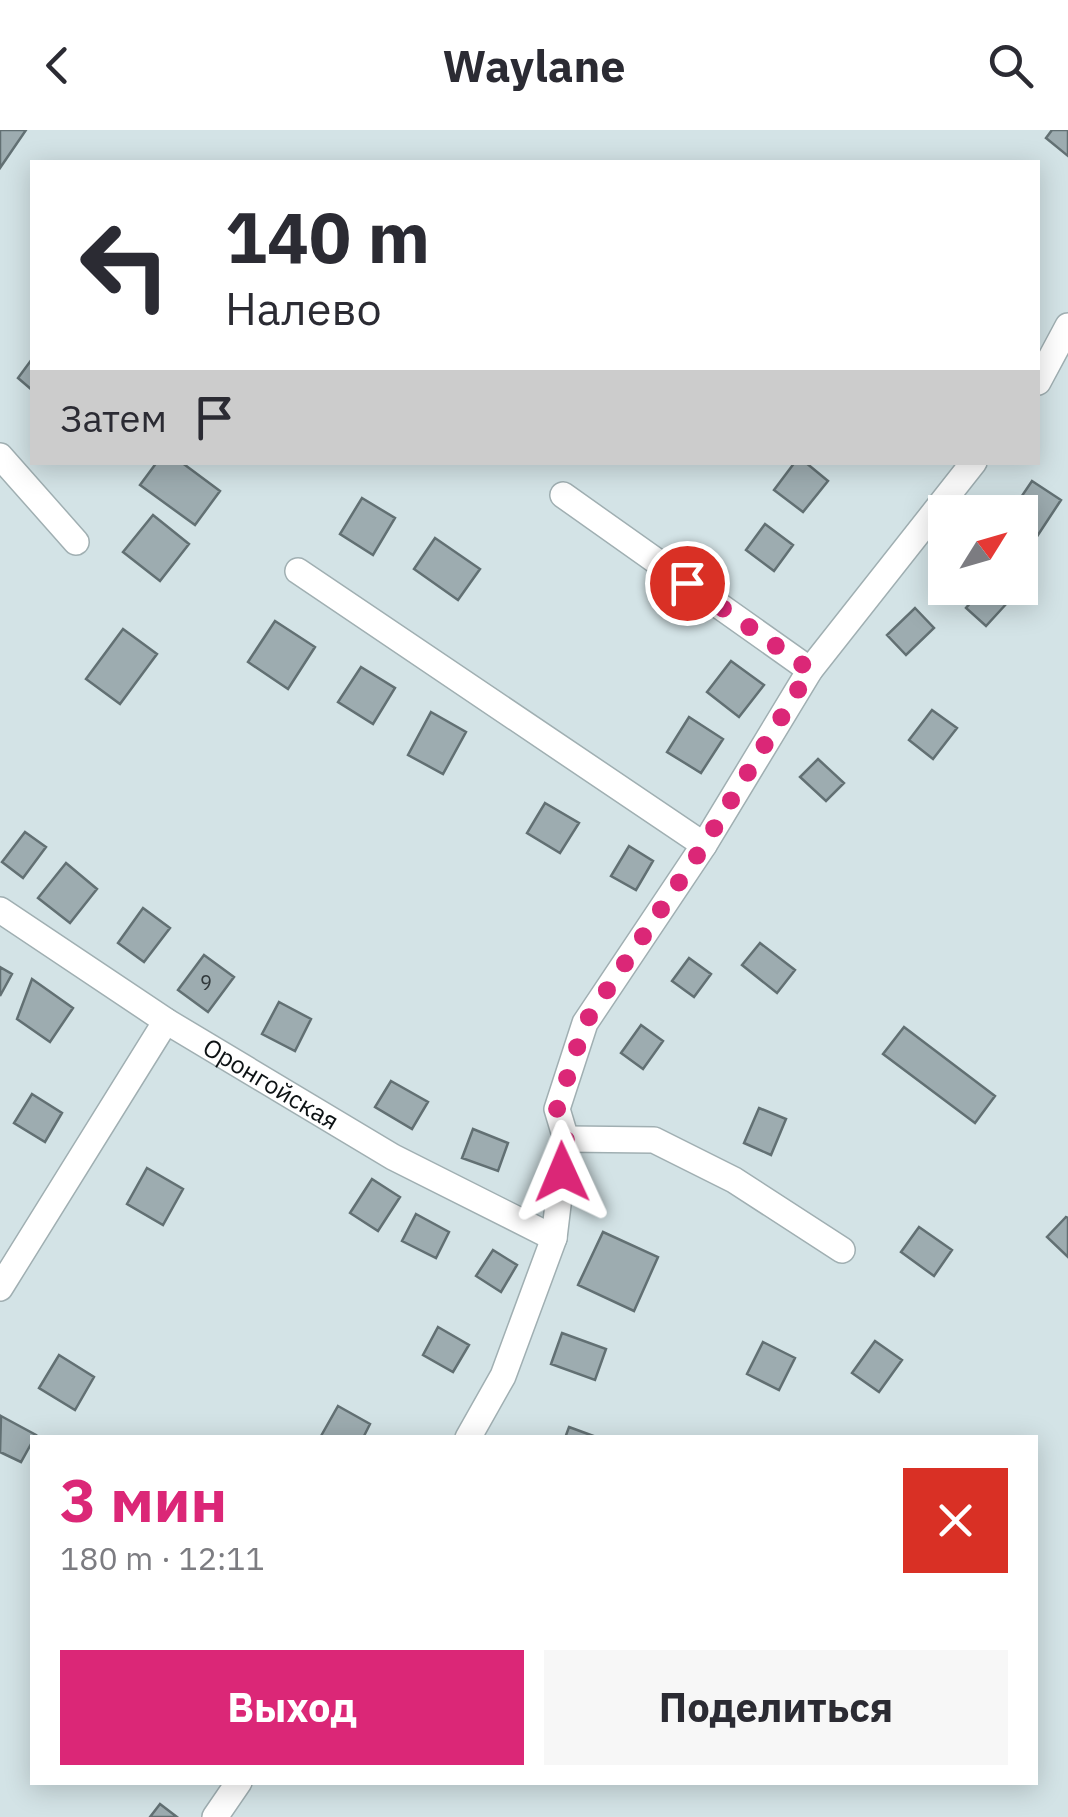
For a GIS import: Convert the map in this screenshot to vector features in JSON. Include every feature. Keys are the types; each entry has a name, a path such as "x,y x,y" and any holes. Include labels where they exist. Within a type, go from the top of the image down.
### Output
{"street":[{"path":"1040,379 1066,337"},
{"path":"0,456 76,542"},
{"path":"470,1435 503,1376 554,1238 566,1140 557,1109 585,1023 704,845 810,670 972,465"},
{"path":"564,495 810,670"},
{"path":"298,571 704,845"},
{"name":"Оронгойская","path":"0,910 166,1020 393,1156 554,1238"},
{"path":"0,1288 166,1020"},
{"path":"566,1140 654,1140 734,1180 842,1250"},
{"path":"215,1817 237,1785"}],"building":[{"path":"0,130 26,130 0,168"},
{"path":"1052,130 1068,130 1068,156 1046,138"},
{"path":"30,362 30,388 18,378"},
{"path":"155,465 185,465 220,491 195,525 140,485"},
{"path":"793,465 809,465 828,481 803,512 774,490"},
{"path":"1032,481 1061,500 1038,535 1038,495 1023,495"},
{"path":"362,498 395,518 373,555 340,534"},
{"path":"153,515 189,544 160,581 123,552"},
{"path":"765,524 793,545 774,571 746,550"},
{"path":"435,538 480,569 458,600 414,569"},
{"path":"969,605 1005,605 986,626 966,608"},
{"path":"915,608 934,628 906,655 887,635"},
{"path":"275,621 315,647 288,689 248,662"},
{"path":"123,629 157,654 120,704 86,679"},
{"path":"731,661 764,685 739,717 707,692"},
{"path":"361,667 395,688 373,724 338,702"},
{"path":"932,710 957,728 933,759 909,740"},
{"path":"431,712 466,732 443,774 408,755"},
{"path":"689,717 723,739 701,773 667,752"},
{"path":"818,759 844,783 826,801 800,777"},
{"path":"545,803 579,823 560,853 527,833"},
{"path":"25,832 46,847 23,878 2,862"},
{"path":"629,846 653,861 636,890 611,876"},
{"path":"66,863 97,889 70,923 38,898"},
{"path":"143,908 170,928 144,962 118,943"},
{"path":"760,943 795,970 777,993 742,965"},
{"path":"204,955 234,977 208,1012 178,990"},
{"path":"689,958 711,974 694,997 672,981"},
{"path":"0,967 12,974 0,996"},
{"path":"32,979 73,1008 50,1042 17,1019"},
{"path":"279,1002 311,1019 295,1051 262,1034"},
{"path":"641,1025 663,1041 643,1069 621,1053"},
{"path":"904,1027 995,1096 975,1123 883,1054"},
{"path":"391,1081 428,1102 412,1129 375,1107"},
{"path":"32,1094 62,1113 45,1142 14,1123"},
{"path":"759,1108 786,1119 771,1155 744,1143"},
{"path":"473,1129 508,1143 498,1171 462,1158"},
{"path":"147,1168 183,1189 163,1225 127,1204"},
{"path":"372,1179 400,1197 378,1231 350,1213"},
{"path":"416,1214 449,1232 436,1258 402,1241"},
{"path":"1068,1218 1068,1257 1047,1237"},
{"path":"919,1227 952,1250 934,1276 901,1252"},
{"path":"603,1232 658,1257 634,1311 578,1285"},
{"path":"493,1250 517,1265 501,1292 476,1276"},
{"path":"438,1327 469,1345 453,1372 423,1355"},
{"path":"562,1333 606,1349 595,1380 551,1364"},
{"path":"875,1341 902,1360 879,1392 852,1373"},
{"path":"763,1342 795,1358 779,1390 747,1374"},
{"path":"59,1355 94,1377 75,1410 39,1388"},
{"path":"338,1406 370,1424 364,1435 322,1435"},
{"path":"1,1416 36,1435 30,1435 30,1446 21,1462 0,1452"},
{"path":"569,1427 591,1435 566,1435"},
{"path":"160,1804 177,1817 150,1817"}],"route":[{"path":"562,1172 566,1140 557,1109 585,1023 704,845 810,670 687,583"}]}
